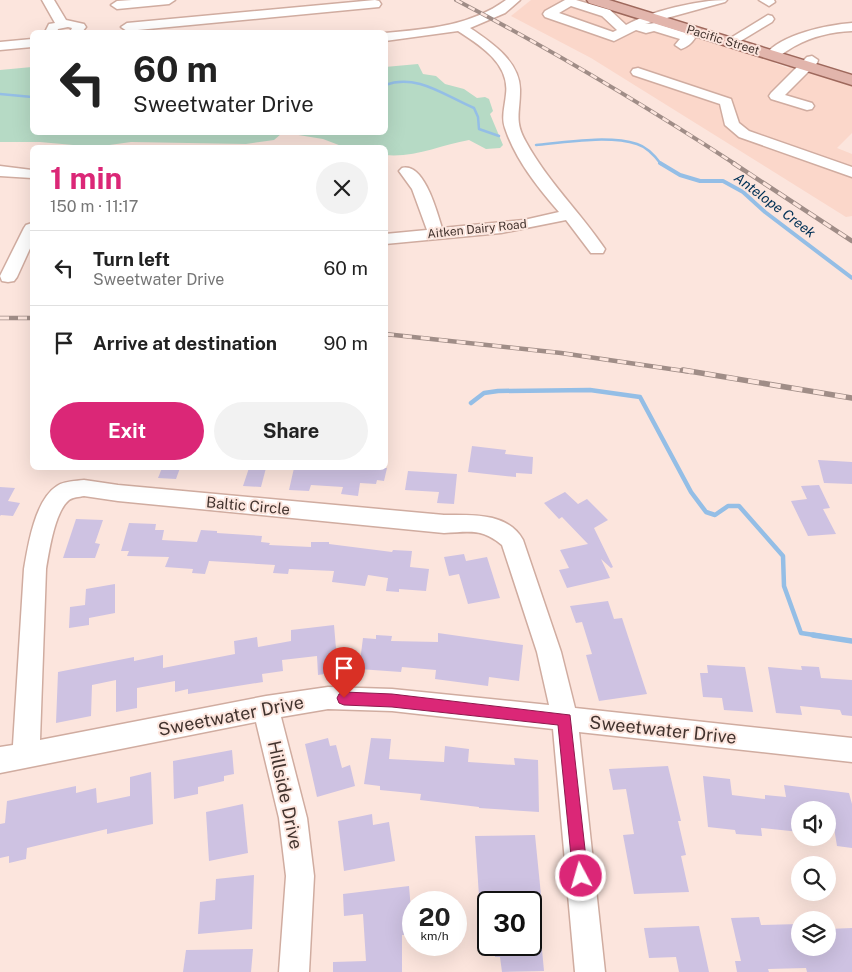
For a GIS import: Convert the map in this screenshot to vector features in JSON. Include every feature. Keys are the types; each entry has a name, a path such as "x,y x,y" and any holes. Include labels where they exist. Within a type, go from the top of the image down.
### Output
{"main road":[{"name":"Pacific Street","path":"594,0 658,16"},
{"name":"Pacific Street","path":"615,0 658,16 809,63 852,80"},
{"name":"Pacific Street","path":"809,63 852,73"}],"street":[{"path":"48,0 62,24"},
{"path":"121,16 169,0"},
{"path":"121,16 296,0"},
{"path":"121,16 375,4 363,0"},
{"path":"388,37 428,33 459,26 497,13 514,0"},
{"path":"681,45 689,38 655,27 646,29 630,28 606,13 570,2 549,14 614,37 630,28 658,16 721,0"},
{"path":"734,40 768,19"},
{"path":"52,30 53,27 62,24 78,25 80,28 78,30"},
{"path":"459,26 487,47 507,70 513,82 510,123 531,165 547,189 584,230 597,249"},
{"path":"774,52 786,44 823,30 852,26"},
{"path":"0,46 30,43"},
{"path":"807,106 776,96 809,63"},
{"path":"638,72 726,102 732,125 744,134 852,172"},
{"path":"407,170 420,188 436,233"},
{"path":"0,171 30,174"},
{"name":"Aitken Dairy Road","path":"388,239 528,224 569,214"},
{"path":"8,277 30,232"},
{"name":"Baltic Circle","path":"26,756 35,570 38,550 52,503 66,491 84,488 118,493 444,524 478,523 497,528 512,540 548,652 565,719 590,972"},
{"name":"Sweetwater Drive","path":"0,760 266,708 328,698 359,699 565,719 852,750"},
{"name":"Hillside Drive","path":"266,708 293,818 300,876 294,972"}],"shaded area":[{"path":"531,0 584,0 638,17 633,21 645,25 651,21 776,61 774,63 788,68 790,66 852,86 852,133 837,148 852,154 852,216 846,217 591,58 511,16"}],"green space":[{"path":"418,64 423,74 436,76 445,84 464,89 477,98 485,97 489,99 493,111 490,114 503,145 500,148 486,149 469,140 417,153 388,155 388,145 339,145 323,139 298,135 388,135 388,67"},
{"path":"30,67 30,135 280,135 274,140 246,144 131,142 109,145 73,145 40,142 0,142 0,70"}],"building":[{"path":"472,446 506,450 505,454 533,457 532,474 516,473 516,477 468,472"},
{"path":"818,460 852,462 852,484 824,483"},
{"path":"161,470 179,470 176,479 158,478"},
{"path":"248,470 265,470 261,487 243,486"},
{"path":"294,470 387,470 384,481 377,480 376,484 360,483 358,496 341,494 343,487 311,485 309,491 289,490"},
{"path":"408,471 457,474 454,504 437,503 439,492 405,490"},
{"path":"819,485 830,508 823,509 836,534 808,536 791,501 807,499 801,486"},
{"path":"0,487 15,488 8,501 20,503 13,516 0,516"},
{"path":"565,492 578,504 587,499 608,520 594,528 613,567 611,568 601,559 610,578 567,588 559,570 569,568 560,550 588,544 562,517 559,519 544,503"},
{"path":"76,519 103,520 95,543 100,544 95,558 63,558"},
{"path":"129,523 156,524 155,530 164,530 162,540 197,542 201,530 262,536 261,542 270,543 269,545 311,547 311,542 329,542 329,544 392,552 393,550 412,551 410,567 429,569 426,591 399,589 399,592 386,591 388,578 368,575 365,586 332,582 334,571 289,569 288,574 273,573 275,565 209,561 205,574 192,573 193,569 165,567 169,557 127,556 129,551 121,551"},
{"path":"464,554 466,561 487,557 500,598 468,604 459,574 449,576 444,557"},
{"path":"115,584 115,613 89,618 89,625 69,628 70,607 85,605 86,589"},
{"path":"608,601 614,619 622,618 647,694 599,701 586,655 592,654 582,622 576,623 570,606"},
{"path":"334,625 338,672 318,675 317,656 282,660 283,671 262,674 263,682 188,694 188,689 175,692 175,681 137,688 137,708 116,712 116,680 92,685 91,716 56,723 58,672 134,657 134,661 163,655 163,668 235,654 234,641 257,637 258,647 291,641 291,630"},
{"path":"438,633 523,645 519,681 489,677 488,686 435,679 436,670 402,667 401,672 359,669 363,638 376,639 376,635 392,636 391,641 438,642"},
{"path":"707,665 745,667 753,712 724,710 722,698 703,697 700,673 708,673"},
{"path":"801,666 819,667 821,678 852,680 852,716 842,715 840,710 800,706 802,715 776,713 768,667 802,670"},
{"path":"328,738 330,746 336,745 342,768 350,765 355,786 317,797 305,744"},
{"path":"371,738 391,739 389,759 444,762 445,746 469,749 468,762 515,765 514,758 538,760 539,812 479,808 420,800 421,794 380,790 380,786 364,784"},
{"path":"232,750 234,774 224,776 224,781 198,787 198,794 174,799 173,761"},
{"path":"668,766 681,821 678,821 686,855 681,856 689,892 634,894 623,835 634,834 626,789 613,790 609,769"},
{"path":"151,772 153,824 107,834 107,829 27,848 26,859 9,863 9,856 0,858 0,824 5,823 7,801 76,786 76,793 96,788 97,803 130,796 130,777"},
{"path":"703,776 730,779 732,795 765,799 765,795 786,797 784,785 849,793 852,804 852,848 837,846 836,801 791,801 791,831 761,828 762,836 736,834 735,830 708,827"},
{"path":"243,804 248,853 209,861 206,812"},
{"path":"372,814 373,825 389,822 395,861 344,871 338,821"},
{"path":"535,835 541,891 479,891 475,836"},
{"path":"254,875 252,929 198,934 200,902 215,900 216,879"},
{"path":"409,886 409,891 402,891 402,972 333,972 333,962 366,961 363,914 344,916 343,894"},
{"path":"759,917 761,925 791,924 791,956 836,956 836,929 852,928 852,972 807,972 806,968 768,969 769,972 737,972 735,961 741,961 731,918"},
{"path":"699,926 709,972 679,972 676,957 649,958 644,928"},
{"path":"253,949 251,972 183,972 186,950"},
{"path":"542,950 544,971 502,972 500,957 495,957 542,956"}],"waterway":[{"name":"Antelope Creek","path":"388,84 408,82 442,92 474,108 478,117 479,129 499,136"},
{"name":"Antelope Creek","path":"0,94 30,97"},
{"name":"Antelope Creek","path":"536,145 587,140 626,141 644,147 660,163"},
{"name":"Antelope Creek","path":"660,163 680,175 700,181 723,181 743,192 765,212 852,278"},
{"path":"471,403 484,393 498,391 590,390 640,397 691,492 706,512 715,515 728,506 739,506 783,556 784,586 801,633 821,636"},
{"path":"813,635 852,641"}],"railway":[{"path":"456,0 527,38 597,79 735,164"},
{"path":"733,163 852,241"},
{"path":"0,318 30,318"},
{"path":"388,334 561,353 691,372"},
{"path":"683,370 852,398"}],"route":[{"path":"344,698 392,700 565,719 581,876"}]}
